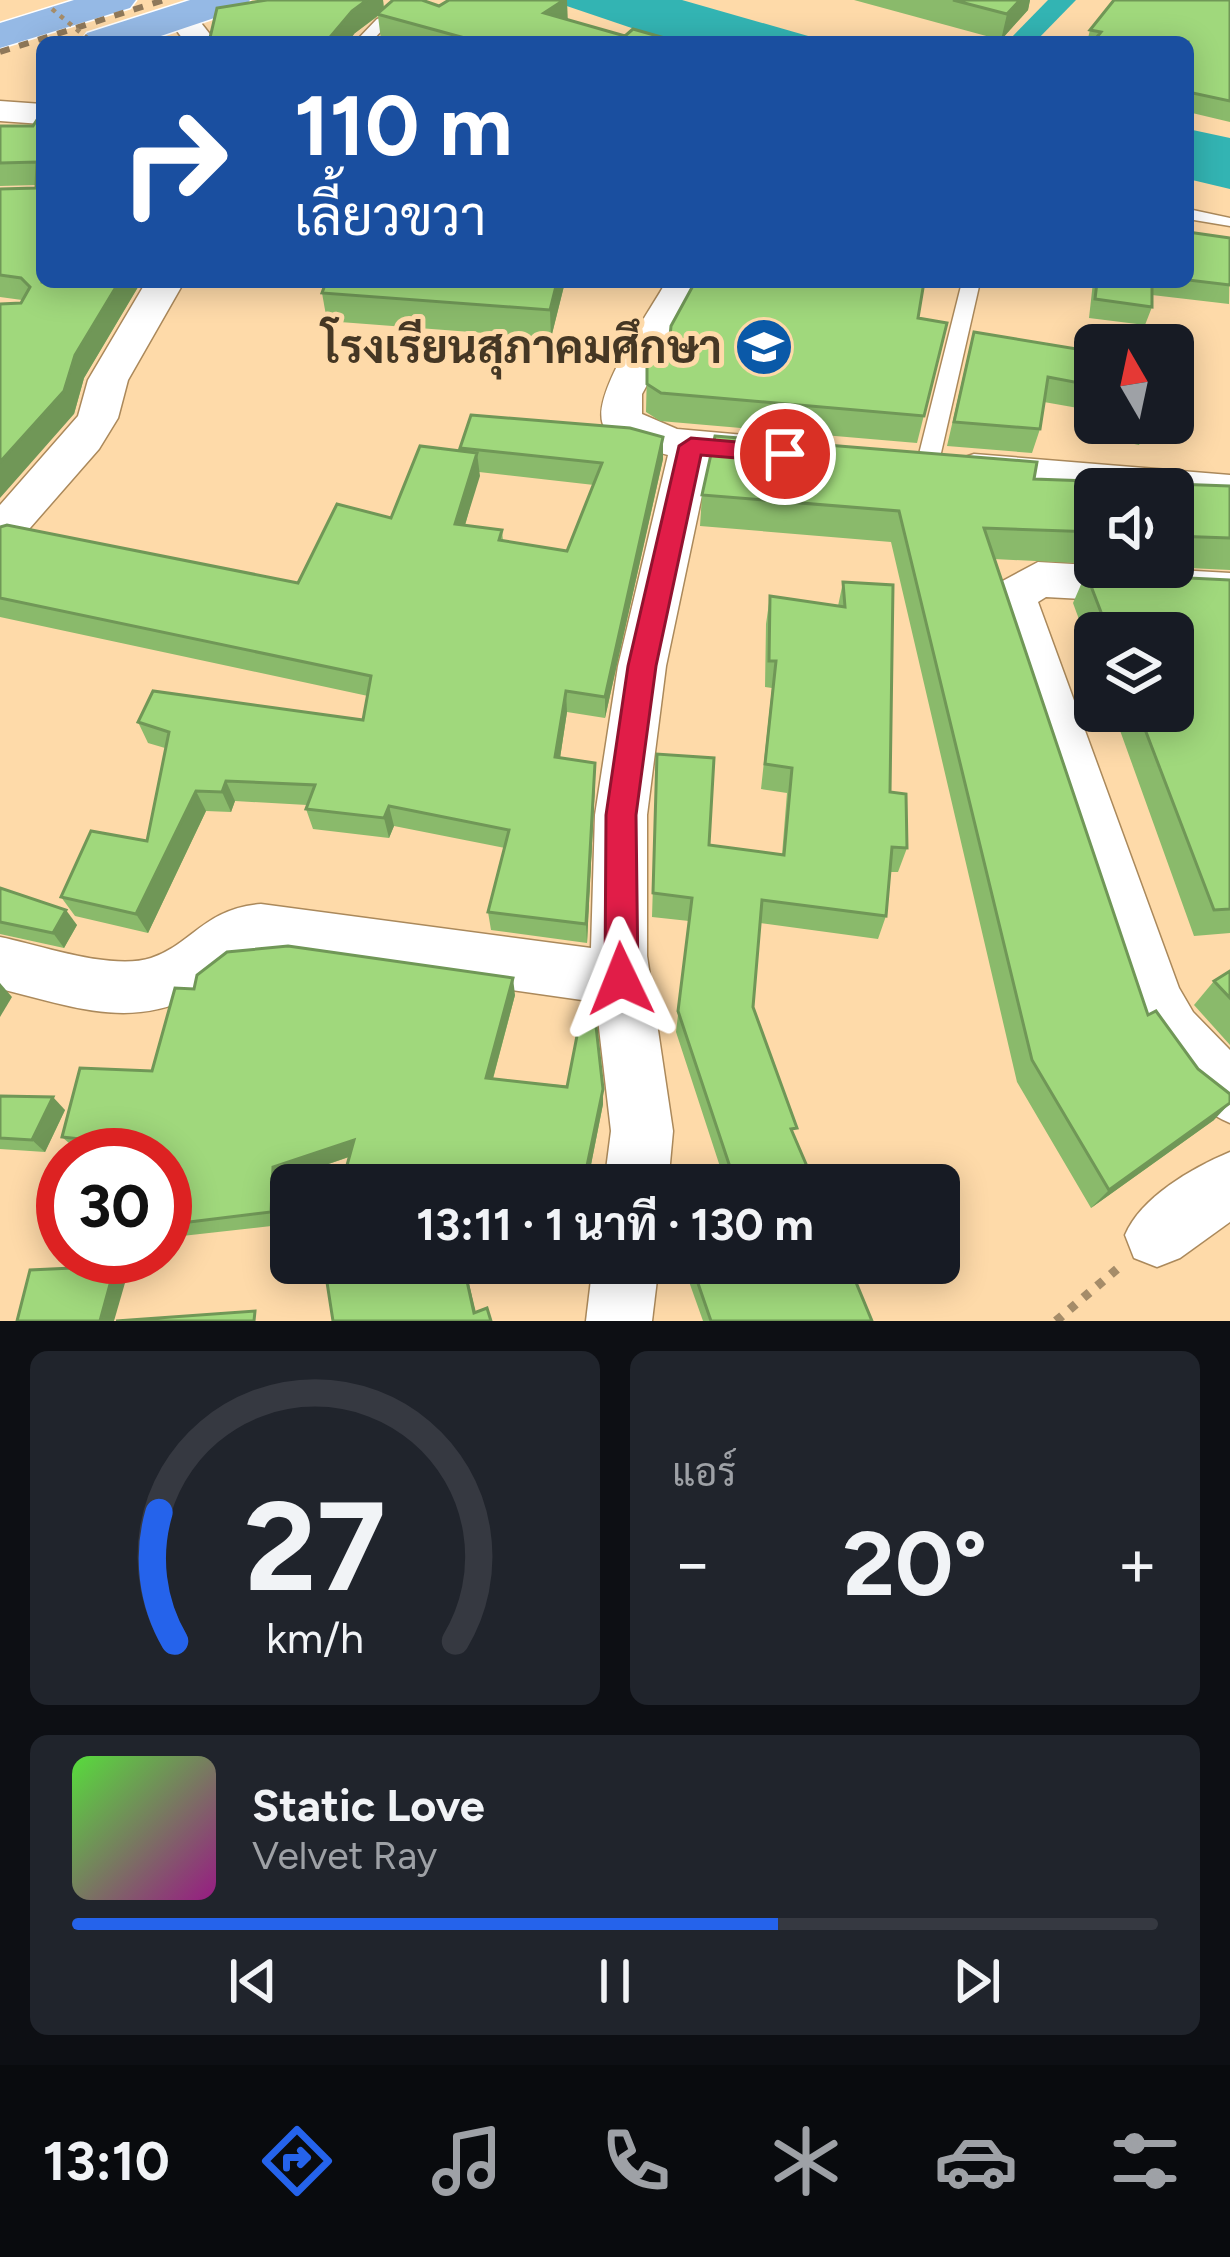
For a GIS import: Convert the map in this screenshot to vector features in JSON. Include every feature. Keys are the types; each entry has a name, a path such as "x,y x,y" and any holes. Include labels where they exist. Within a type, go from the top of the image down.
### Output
{"main road":[{"path":"0,37 116,0"},
{"path":"140,36 190,28 230,0"},
{"path":"0,76 36,64"}],"street":[{"path":"190,28 270,0"},
{"path":"0,111 36,114"},
{"path":"0,532 94,426 110,398 108,380 162,288"},
{"path":"683,288 622,394 621,419 646,437 691,446 808,456"},
{"path":"638,1164 642,1131 621,979 621,815 642,666 691,446"},
{"path":"879,462 1230,490"},
{"path":"1230,590 1038,579 1013,596 1155,1001 1172,1032 1230,1093"},
{"path":"0,963 125,988 151,986 173,978 239,928 261,928 621,979"},
{"path":"1157,1235 1230,1184"},
{"path":"619,1321 623,1284"}],"lane":[{"path":"369,36 382,22 418,17"},
{"path":"1194,215 1224,222"},
{"path":"927,466 970,288"}],"path":[{"path":"52,8 85,36"},
{"path":"1056,1321 1157,1235"}],"water":[{"path":"549,0 682,0 808,36 655,36"},
{"path":"1194,130 1230,138 1230,189 1194,180"}],"building":[{"path":"267,0 367,0 331,36 210,36 217,8"},
{"path":"393,0 422,0 439,6 449,0 564,0 544,13 625,36 457,36 377,14"},
{"path":"953,0 1020,0 1007,14"},
{"path":"1114,0 1230,0 1230,101 1194,93 1194,36 1098,36 1101,32 1090,30"},
{"path":"633,29 658,36 625,36"},
{"path":"36,121 36,162 0,163 0,126 33,126"},
{"path":"36,188 36,288 115,288 75,355 64,391 0,462 0,304 21,303 30,287 21,278 0,275 0,189"},
{"path":"1194,233 1230,238 1230,285 1194,281"},
{"path":"324,288 556,288 550,310 322,293"},
{"path":"692,288 923,288 918,318 947,323 924,416 661,393 647,384 647,368 655,354 668,357 671,326"},
{"path":"1096,288 1152,288 1152,307 1095,299"},
{"path":"974,332 1074,349 1074,382 1048,377 1040,429 954,422"},
{"path":"471,415 630,428 663,437 605,697 566,691 555,757 595,763 586,924 488,912 509,830 389,806 384,818 306,809 315,785 226,781 222,792 196,791 136,914 61,897 91,831 147,841 169,732 138,722 153,691 363,720 371,676 0,598 0,527 298,583 337,504 391,518 420,446 477,453 455,524 502,530 499,540 567,551 602,463 460,448"},
{"path":"715,436 1037,462 1034,479 1074,480 1074,531 984,528 1148,1015 1156,1011 1198,1069 1230,1094 1230,1103 1109,1190 1032,1060 899,511 702,495"},
{"path":"1194,485 1230,486 1230,538 1194,537"},
{"path":"1194,578 1230,580 1230,909 1214,910 1146,732 1194,732 1194,612 1101,612 1092,588 1194,588"},
{"path":"843,582 893,585 890,792 906,794 907,848 892,847 886,916 762,900 753,1007 806,1164 729,1164 678,1011 692,898 653,893 657,754 714,758 709,845 784,855 792,768 765,764 776,661 769,661 770,596 845,607"},
{"path":"0,888 66,910 53,933 0,922"},
{"path":"288,946 513,978 486,1078 567,1087 583,1005 594,1008 603,1089 587,1164 347,1164 354,1140 270,1164 270,1212 192,1222 192,1128 64,1128 80,1068 152,1071 175,988 194,989 197,975 227,952"},
{"path":"1230,971 1230,998 1214,981"},
{"path":"0,1096 53,1097 32,1140 0,1138"},
{"path":"30,1270 36,1270 36,1284 110,1284 100,1321 17,1321"},
{"path":"327,1284 468,1284 474,1313 487,1308 491,1321 333,1321"},
{"path":"698,1284 857,1284 872,1321 711,1321"},
{"path":"255,1311 254,1321 116,1321"}],"waterway":[{"path":"1026,36 1063,0"}],"railway":[{"path":"50,36 164,0"},
{"path":"0,52 36,41"}],"place":[{"name":"โรงเรียนสุภาคมศึกษา","path":"764,347"}],"route":[{"path":"621,979 621,815 642,666 691,446 785,454"}]}
